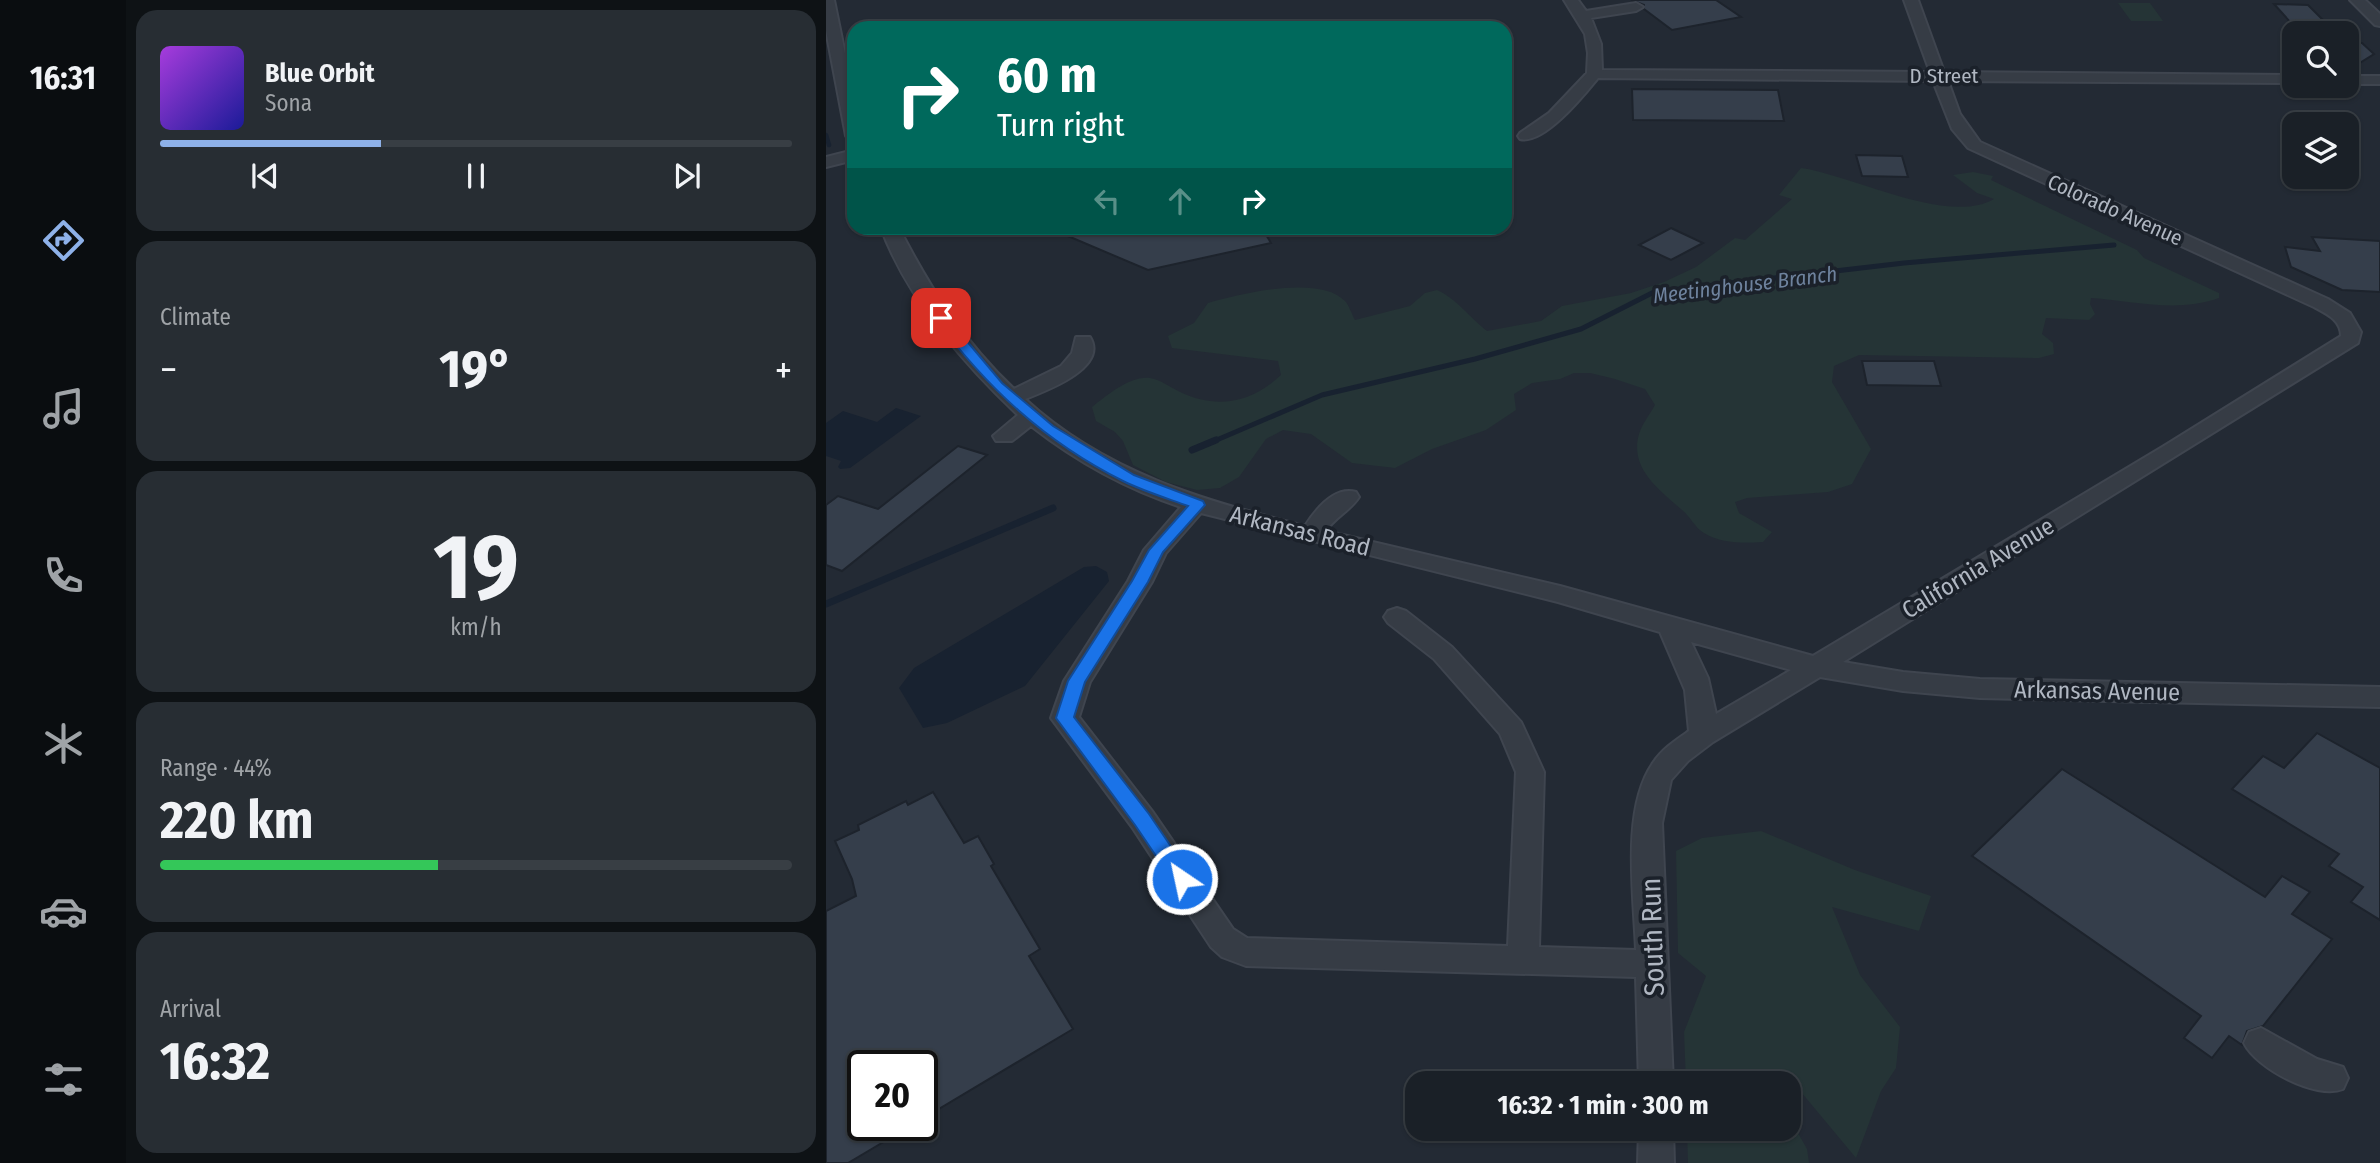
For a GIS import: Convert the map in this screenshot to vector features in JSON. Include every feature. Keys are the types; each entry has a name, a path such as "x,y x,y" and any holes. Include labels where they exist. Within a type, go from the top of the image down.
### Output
{"street":[{"path":"827,0 847,101"},
{"path":"1526,136 1542,128 1574,98 1594,74 1592,32 1584,15 1571,0"},
{"name":"Colorado Avenue","path":"1911,0 1960,130 1980,149 2340,314 2351,327 2351,339 2319,359"},
{"path":"2357,0 2380,22"},
{"path":"1584,15 1636,7"},
{"name":"D Street","path":"1594,74 2282,79"},
{"path":"2359,80 2380,80"},
{"path":"826,162 847,157"},
{"name":"Arkansas Road","path":"894,235 911,270 941,318 977,363 1032,415 1070,444 1114,471 1198,505 1311,535 1525,585 1815,667"},
{"path":"1011,398 1071,370 1081,360 1083,341"},
{"name":"California Avenue","path":"1651,792 1664,765 1703,735 2319,359"},
{"path":"1004,436 1032,415"},
{"path":"1311,535 1324,515 1348,497"},
{"path":"1198,505 1156,550 1140,582 1077,681 1065,718 1142,819 1222,938 1233,947 1246,952 1652,964"},
{"path":"1398,617 1443,653 1511,729 1530,772 1523,960"},
{"path":"1670,626 1696,677 1701,694 1703,735"},
{"name":"Arkansas Avenue","path":"1815,667 1924,684 2012,691 2380,697"},
{"name":"South Run","path":"1651,792 1647,822 1656,1071"},
{"path":"2262,1043 2310,1074 2331,1078"},
{"path":"1656,1141 1656,1163"}],"shaded area":[{"path":"2118,3 2150,3 2163,21 2131,21"},
{"path":"1801,168 1926,203 1952,207 1975,206 1994,199 1977,193 1953,175 1973,172 1993,176 1991,180 2137,250 2144,258 2219,293 2219,298 2187,305 2155,305 2091,298 2090,304 2095,314 2089,320 2046,318 2042,334 2053,343 2054,354 2039,358 1859,355 1834,366 1832,382 1871,449 1852,484 1828,492 1747,498 1735,502 1739,513 1772,532 1763,542 1725,541 1711,537 1698,528 1648,478 1638,458 1639,434 1655,405 1645,389 1590,373 1574,373 1560,379 1532,383 1514,394 1516,410 1486,430 1432,449 1395,468 1352,463 1311,434 1283,430 1266,439 1239,477 1220,488 1197,490 1166,482 1133,465 1123,441 1115,432 1096,421 1092,407 1119,387 1142,378 1162,382 1194,398 1221,402 1258,392 1281,375 1278,361 1172,348 1168,336 1194,323 1208,303 1278,288 1317,289 1333,293 1345,301 1355,320 1410,306 1425,293 1437,290 1457,303 1487,331 1541,321 1562,306 1631,293 1664,282 1696,267 1735,238 1745,240 1792,199 1779,195"},
{"path":"1761,831 1855,870 1931,896 1919,931 1832,907 1860,975 1900,1027 1896,1068 1881,1091 1856,1158 1801,1092 1801,1071 1686,1071 1684,1032 1706,976 1678,953 1676,851 1702,838"},
{"path":"1801,1138 1807,1149 1809,1163 1688,1163 1687,1141 1801,1141"}],"water":[{"path":"896,408 921,416 850,468 840,469 838,467 841,461 826,456 826,423 843,411 877,422"},
{"path":"1096,566 1107,572 1109,581 1025,686 947,723 923,728 899,688 914,668 1084,567"}],"building":[{"path":"1631,0 1716,0 1741,17 1672,30 1644,9 1644,5"},
{"path":"2274,4 2308,5 2324,21 2289,21"},
{"path":"2359,43 2362,43 2374,54 2359,63"},
{"path":"1632,89 1778,90 1784,121 1633,120"},
{"path":"1856,155 1902,156 1908,177 1862,176"},
{"path":"1671,228 1703,243 1671,260 1639,245"},
{"path":"1066,235 1266,235 1271,243 1148,270"},
{"path":"2312,237 2380,241 2380,292 2342,290 2291,267 2285,247 2320,251"},
{"path":"1862,361 1934,361 1941,386 1867,385"},
{"path":"958,446 987,455 842,571 826,565 826,505 838,496 878,509"},
{"path":"2317,733 2380,768 2380,920 2351,902 2363,887 2329,866 2339,854 2232,789 2263,756 2284,768"},
{"path":"2062,769 2265,897 2282,876 2310,892 2292,914 2332,939 2263,1026 2247,1031 2242,1045 2229,1036 2212,1058 2184,1038 2201,1016 1972,856"},
{"path":"933,792 964,843 978,836 994,864 991,866 1040,949 1029,956 1073,1029 938,1109 938,1050 847,1050 847,1141 885,1141 848,1163 826,1163 826,911 856,896 852,879 835,841 859,830 858,825 906,801 908,805"}],"waterway":[{"path":"826,135 829,145"},
{"name":"Meetinghouse Branch","path":"1212,442 1322,395 1475,359 1581,329 1654,292 1904,263 2114,245"},
{"name":"Meetinghouse Branch","path":"1192,450 1216,440"},
{"name":"Meetinghouse Branch","path":"826,604 1053,508"}],"route":[{"path":"941,318 997,386 1048,429 1114,471 1198,505 1156,550 1140,582 1077,681 1065,718 1142,819 1182,879"}]}
